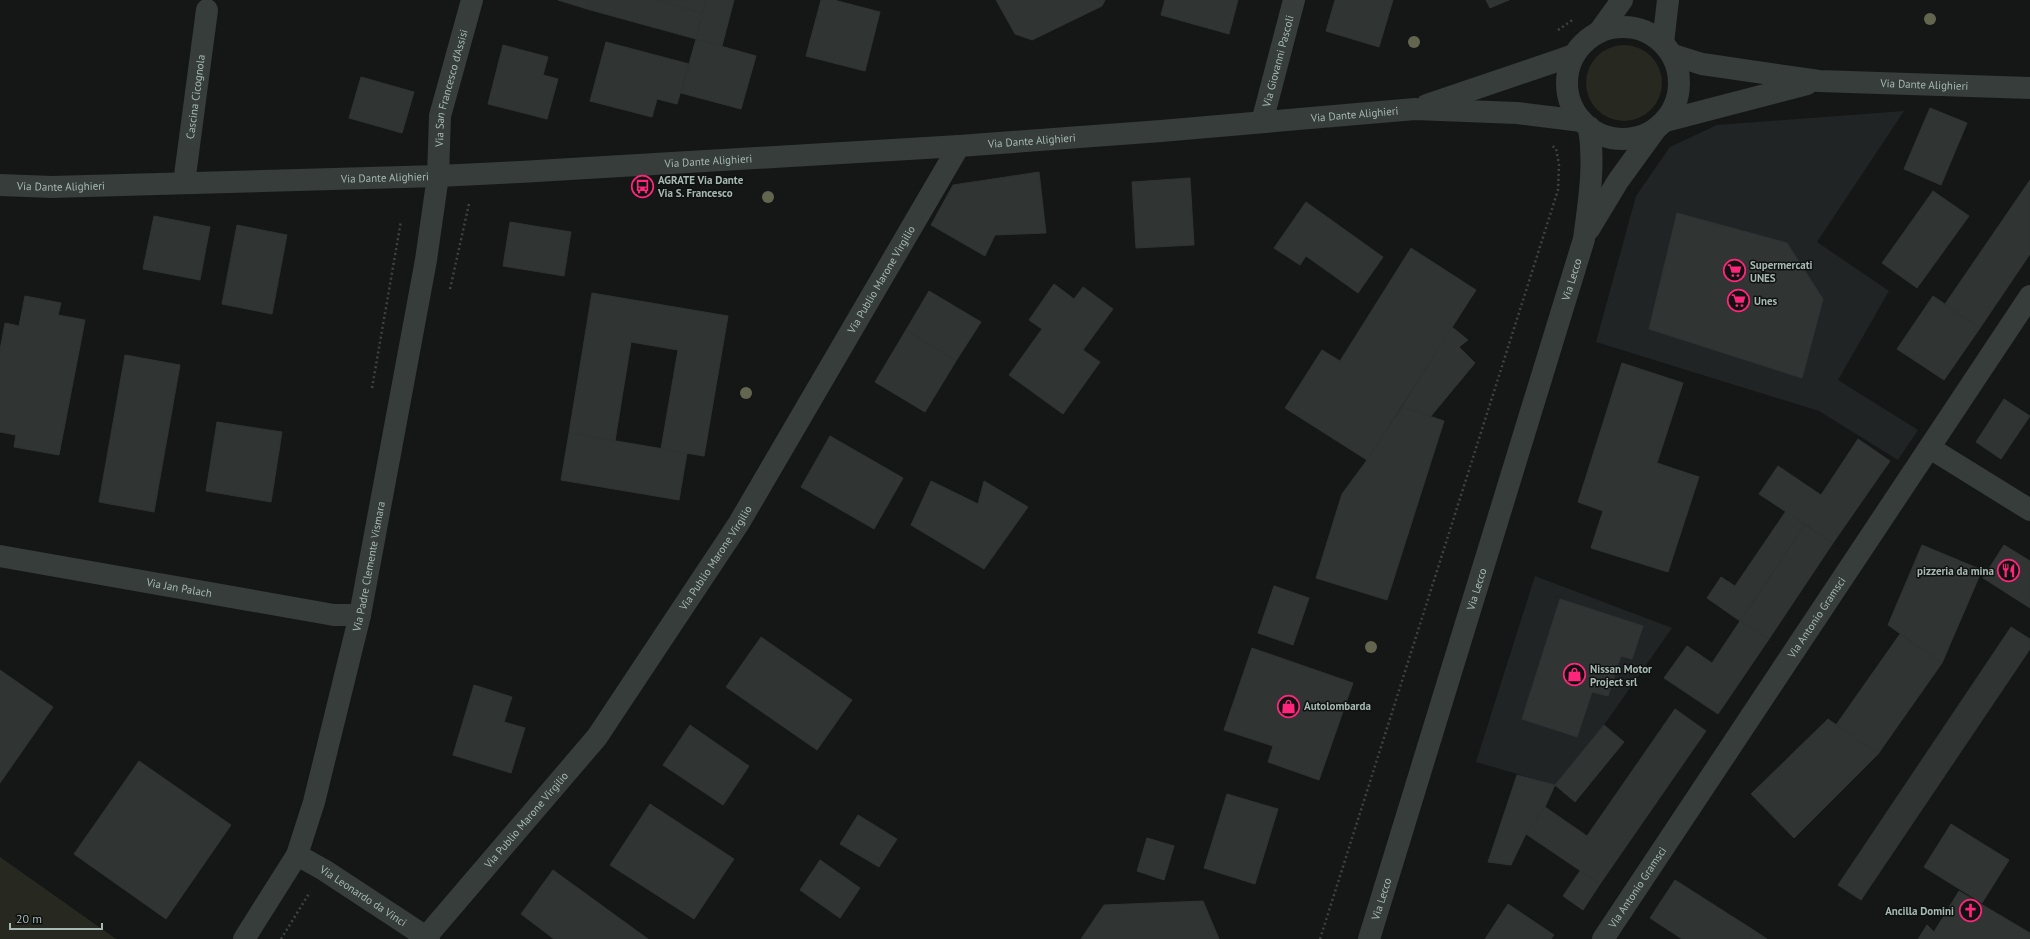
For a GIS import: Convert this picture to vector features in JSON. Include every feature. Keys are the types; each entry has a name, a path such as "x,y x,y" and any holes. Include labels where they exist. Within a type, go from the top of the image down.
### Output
{"street":[{"name":"Via San Francesco d'Assisi","path":"438,176 440,116 472,0"},
{"name":"Via Giovanni Pascoli","path":"1262,122 1294,0"},
{"path":"1599,32 1618,27 1638,28 1648,32 1668,49 1677,64 1680,84 1676,104 1661,125 1640,137 1615,139 1597,133 1575,112 1568,93 1568,73 1574,55 1582,44 1599,32 1622,0"},
{"path":"1668,0 1668,49"},
{"name":"Cascina Cicognola","path":"184,183 207,10"},
{"name":"Via Dante Alighieri","path":"1668,49 1702,64 1818,81 2030,88"},
{"name":"Via Dante Alighieri","path":"1415,109 1574,55"},
{"name":"Via Dante Alighieri","path":"1661,125 1818,81"},
{"name":"Via Dante Alighieri","path":"0,185 52,187 438,176 959,146 1161,132 1415,109 1517,113 1586,124"},
{"name":"Via Lecco","path":"1369,939 1584,239 1592,173 1592,151 1586,124"},
{"name":"Via Lecco","path":"1584,239 1618,181 1661,125"},
{"name":"Via Publio Marone Virgilio","path":"427,938 597,737 739,523 959,146"},
{"name":"Via Padre Clemente Vismara","path":"244,939 297,855 314,802 360,615 426,260 438,176"},
{"name":"Via Antonio Gramsci","path":"1603,939 2030,296"},
{"path":"1930,448 2030,510"},
{"name":"Via Jan Palach","path":"0,556 334,615 360,615"},
{"name":"Via Leonardo da Vinci","path":"297,855 324,870 427,938"}],"path":[{"path":"1555,32 1579,14"},
{"path":"1320,939 1558,190 1559,165 1556,148 1549,144"}],"shaded area":[{"path":"1624,45 1639,48 1651,56 1659,68 1662,83 1659,98 1651,110 1639,118 1624,121 1609,118 1597,110 1589,98 1586,83 1589,68 1597,56 1609,48"},
{"path":"1904,111 1817,242 1889,291 1838,380 1918,430 1898,460 1819,411 1596,342 1636,196 1670,147 1717,125"},
{"path":"1535,576 1672,628 1604,725 1555,785 1476,762"},
{"path":"0,857 116,939 0,939"}],"building":[{"path":"558,0 589,0 587,9"},
{"path":"589,0 656,0 703,13 696,39 587,9"},
{"path":"656,0 706,0 703,13"},
{"path":"706,0 734,0 722,46 696,39"},
{"path":"821,0 834,0 880,12 865,71 806,56"},
{"path":"996,0 1105,0 1102,6 1032,40 1015,34"},
{"path":"1165,0 1238,0 1229,34 1161,15"},
{"path":"1335,0 1393,0 1379,47 1326,31"},
{"path":"1486,0 1509,0 1490,8"},
{"path":"696,39 756,56 741,109 681,93"},
{"path":"606,42 689,64 677,104 657,99 652,117 590,101"},
{"path":"503,45 548,57 543,75 558,79 547,119 488,104"},
{"path":"361,77 414,92 402,133 349,118"},
{"path":"1930,108 1967,123 1941,185 1904,169"},
{"path":"1039,172 1046,233 995,235 985,256 931,225 953,185"},
{"path":"1190,178 1194,245 1136,248 1132,182"},
{"path":"2030,180 2030,254 1980,328 1945,304"},
{"path":"1933,191 1969,216 1917,288 1882,263"},
{"path":"1306,202 1383,257 1358,293 1306,256 1300,265 1274,248"},
{"name":"Supermercati UNES","path":"1677,213 1787,243 1823,299 1802,378 1649,329"},
{"path":"154,216 210,227 200,280 143,269"},
{"path":"510,222 571,232 564,276 503,266"},
{"path":"237,225 287,235 272,314 222,304"},
{"path":"1411,248 1476,290 1367,460 1285,408 1322,350 1340,361"},
{"path":"1054,284 1074,299 1083,287 1113,309 1083,350 1100,362 1063,414 1009,375 1042,329 1029,320"},
{"path":"929,291 981,322 956,361 906,330"},
{"path":"592,293 728,316 704,456 661,449 678,350 631,342 615,441 569,433"},
{"path":"25,296 61,303 58,315 85,320 59,455 14,447 16,435 0,432 0,350 5,323 19,326"},
{"path":"1933,296 1980,328 1944,380 1897,349"},
{"path":"1452,327 1468,340 1459,347 1475,363 1431,416 1402,407"},
{"path":"906,330 956,361 925,412 875,382"},
{"path":"125,355 180,365 154,512 99,502"},
{"path":"1622,363 1683,383 1657,463 1699,477 1668,572 1591,548 1603,511 1578,502"},
{"path":"2004,399 2030,416 2001,459 1976,442"},
{"path":"1402,407 1444,421 1387,600 1316,578 1342,494 1367,460"},
{"path":"217,422 282,432 271,502 206,491"},
{"path":"569,433 687,453 679,500 561,480"},
{"path":"830,436 903,478 874,529 801,487"},
{"path":"1858,439 1890,461 1833,543 1759,494 1778,466 1821,495"},
{"path":"931,481 978,504 984,481 1028,507 984,569 911,525"},
{"path":"1786,511 1805,525 1740,621 1707,598 1721,577 1735,586"},
{"path":"1805,525 1833,543 1769,639 1740,621"},
{"path":"1922,545 1982,570 1942,663 1888,625"},
{"path":"2004,545 2030,561 2030,608 1983,578"},
{"path":"1274,586 1309,598 1293,645 1258,633"},
{"name":"Nissan Motor Project srl","path":"1560,599 1643,626 1632,659 1621,656 1608,696 1592,692 1577,737 1522,719"},
{"path":"1740,621 1769,639 1718,714 1664,678 1687,646 1712,663"},
{"path":"2011,627 2030,639 2030,649 1861,900 1838,885"},
{"path":"1900,634 1942,663 1878,754 1836,725"},
{"path":"761,637 852,700 817,750 726,687"},
{"name":"Autolombarda","path":"1252,648 1353,683 1319,780 1268,762 1273,746 1224,730"},
{"path":"0,670 53,707 0,783"},
{"path":"474,685 512,697 504,722 525,728 511,773 453,755"},
{"path":"1675,709 1706,731 1600,884 1526,834 1545,807 1587,836"},
{"path":"1828,719 1878,754 1794,838 1751,794"},
{"path":"690,725 749,766 723,805 663,765"},
{"path":"1604,725 1624,742 1575,802 1555,785"},
{"path":"139,761 231,825 166,919 74,854"},
{"path":"1517,775 1555,785 1545,807 1526,834 1511,865 1488,862"},
{"path":"1227,794 1278,809 1255,884 1204,868"},
{"path":"650,804 734,859 694,919 610,865"},
{"path":"858,815 897,839 879,867 840,844"},
{"path":"1951,824 2009,860 1982,903 1924,867"},
{"path":"1147,838 1174,846 1164,880 1137,871"},
{"path":"820,860 860,888 840,918 800,890"},
{"path":"553,870 648,939 554,939 521,914"},
{"path":"1580,871 1600,884 1583,910 1563,896"},
{"path":"1675,880 1755,931 1750,939 1682,939 1650,918"},
{"name":"Ancilla Domini","path":"1959,891 2030,933 2030,939 1941,939 1934,932"},
{"path":"1203,901 1219,939 1081,939 1104,905"},
{"path":"1508,904 1554,935 1551,939 1485,939"},
{"path":"1927,925 1941,939 1918,939"},
{"path":"1755,931 1767,939 1750,939"}],"place":[{"name":"AGRATE Via Dante Via S. Francesco","path":"642,186"},
{"name":"Supermercati UNES","path":"1734,271"},
{"name":"Unes","path":"1738,301"},
{"name":"pizzeria da mina","path":"2009,571"},
{"name":"Nissan Motor Project srl","path":"1575,675"},
{"name":"Autolombarda","path":"1288,706"},
{"name":"Ancilla Domini","path":"1970,911"}]}
